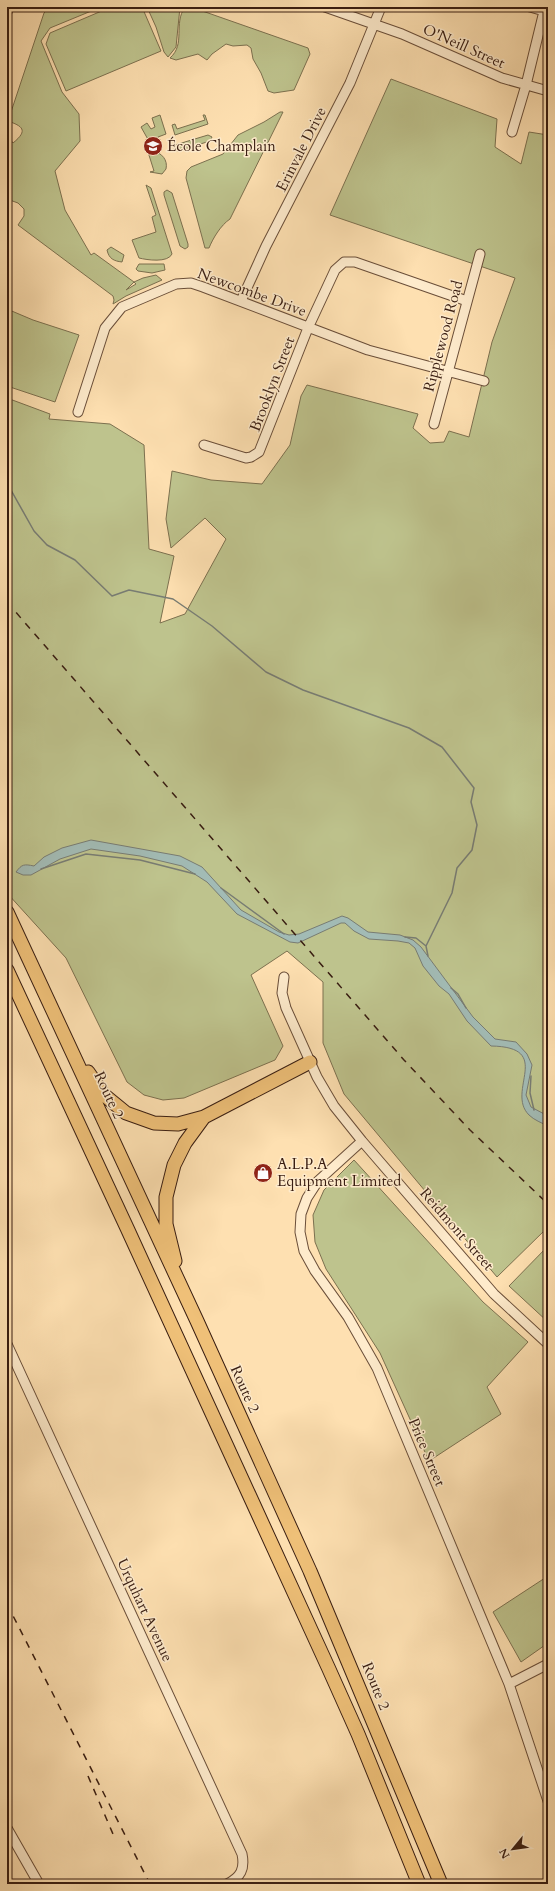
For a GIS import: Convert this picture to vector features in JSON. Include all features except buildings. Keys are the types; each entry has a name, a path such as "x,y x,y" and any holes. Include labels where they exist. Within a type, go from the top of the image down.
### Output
{"highway":[{"name":"Route 2","path":"7,912 197,1321 340,1638 441,1884"},
{"path":"7,970 124,1220 328,1667 358,1734 419,1884"},
{"path":"53,1011 86,1069 104,1095 126,1113 154,1123 178,1124 204,1117 310,1062"},
{"path":"197,1321 176,1265 166,1224 166,1197 174,1166 185,1143 204,1117"}],"street":[{"path":"7,12 9,7"},
{"name":"O'Neill Street","path":"325,7 427,44 461,61 502,78 548,91"},
{"name":"Erinvale Drive","path":"241,301 266,246 350,83 381,7"},
{"path":"512,132 526,85 544,9 530,7"},
{"name":"Ripplewood Road","path":"434,424 480,254"},
{"name":"Brooklyn Street","path":"204,445 246,458 251,458 259,452 308,328 335,270 344,262 349,261 467,301"},
{"name":"Newcombe Drive","path":"78,412 105,328 110,319 122,307 176,284 185,282 203,287 308,328 397,359 484,381"},
{"name":"Reidmont Street","path":"284,977 282,993 286,1008 310,1062 330,1100 362,1141 494,1294 548,1344"},
{"name":"Price Street","path":"362,1141 318,1181 307,1198 301,1220 300,1232 304,1251 315,1271 348,1317 377,1368 509,1684 548,1800"},
{"name":"Urquhart Avenue","path":"7,1344 242,1854 244,1865 242,1873 228,1884"},
{"path":"509,1684 548,1664"},
{"path":"7,1828 39,1884"}],"green space":[{"path":"56,7 101,7 50,28 41,41 62,92 79,114 80,141 55,171 65,210 91,255 94,253 134,282 156,275 162,280 126,296 113,304 113,296 18,225 24,216 24,209 18,203 7,199 7,135 13,143 18,139 22,132 20,127 8,121 44,13 47,10 53,10","holes":["134,282 136,284 126,290"]},
{"path":"111,7 142,7 161,51 66,91 46,44 50,33"},
{"path":"147,7 180,7 176,47 168,57 164,52 156,27"},
{"path":"185,7 191,7 308,48 310,54 294,90 274,93 268,91 261,73 253,59 251,48 247,45 233,46 226,44 212,54 207,60 198,54 176,60 170,58 177,47 179,40 180,20"},
{"path":"391,79 497,119 495,147 521,164 529,132 548,135 548,1232 545,1230 497,1277 344,1094 323,1043 323,982 287,951 251,975 283,1046 275,1060 184,1098 163,1100 144,1095 127,1082 66,958 7,893 7,398 50,414 49,419 110,424 144,445 149,549 174,556 160,623 185,614 226,539 205,518 171,548 166,519 172,471 211,480 262,484 290,445 301,396 307,385 418,414 413,428 430,443 444,442 449,431 469,437 492,342 515,278 330,215"},
{"path":"280,112 283,112 230,219 223,225 209,248 205,248 186,178 187,171 191,167 223,154 238,135"},
{"path":"160,115 166,134 158,137 155,142 150,143 141,127 147,123 151,129 155,127 152,118"},
{"path":"203,115 205,115 208,124 175,135 172,125 175,124 177,129 205,120"},
{"path":"208,135 212,137 210,141 178,151 173,150 175,145"},
{"path":"153,151 164,157 166,169 162,174 150,172 154,171 148,152"},
{"path":"146,185 151,188 172,254 170,257 162,260 139,258 132,240 156,232 152,217 156,215"},
{"path":"167,190 172,193 188,244 188,247 185,249 180,246 164,195 164,192"},
{"path":"111,247 124,255 122,262 114,260 109,256 107,250"},
{"path":"139,264 164,264 165,270 152,273 138,271 136,269"},
{"path":"7,309 33,320 79,335 55,402 7,386"},
{"path":"354,1160 483,1302 528,1342 487,1387 501,1414 429,1461 380,1353 326,1269 315,1242 313,1215 324,1190"},
{"path":"548,1246 548,1322 509,1286"},
{"path":"548,1576 548,1643 521,1662 493,1612"}],"water":[{"path":"91,840 180,856 202,867 241,910 279,932 289,935 299,934 342,916 348,918 368,932 400,935 413,940 421,947 473,1017 495,1039 516,1042 527,1054 532,1065 526,1095 531,1107 548,1116 548,1126 531,1117 523,1105 522,1094 525,1062 521,1054 510,1048 491,1046 467,1021 449,994 439,986 423,966 415,948 409,943 369,939 354,931 345,923 341,923 298,943 290,942 237,914 207,882 182,866 140,856 91,849 60,859 31,875 23,875 16,872 24,865 34,866 44,857 62,848"}],"waterway":[{"path":"7,483 34,531 47,545 75,560 112,596 129,590 173,599 212,626 266,672 303,690 409,728 442,747 474,788 471,802 477,825 472,850 457,868 452,893 426,946"},
{"path":"41,869 86,854 140,860 195,874"},
{"path":"221,888 284,934"},
{"path":"405,937 416,938 426,946"},
{"path":"426,946 428,956"},
{"path":"451,988 458,994 466,1008"},
{"path":"531,1076 530,1093 534,1110"}],"railway":[{"path":"7,602 404,1060 470,1130 548,1204"},
{"path":"7,1604 150,1884"},
{"path":"88,1776 113,1834"}],"place":[{"name":"École Champlain","path":"153,146"},
{"name":"A.L.P.A Equipment Limited","path":"263,1173"}]}
